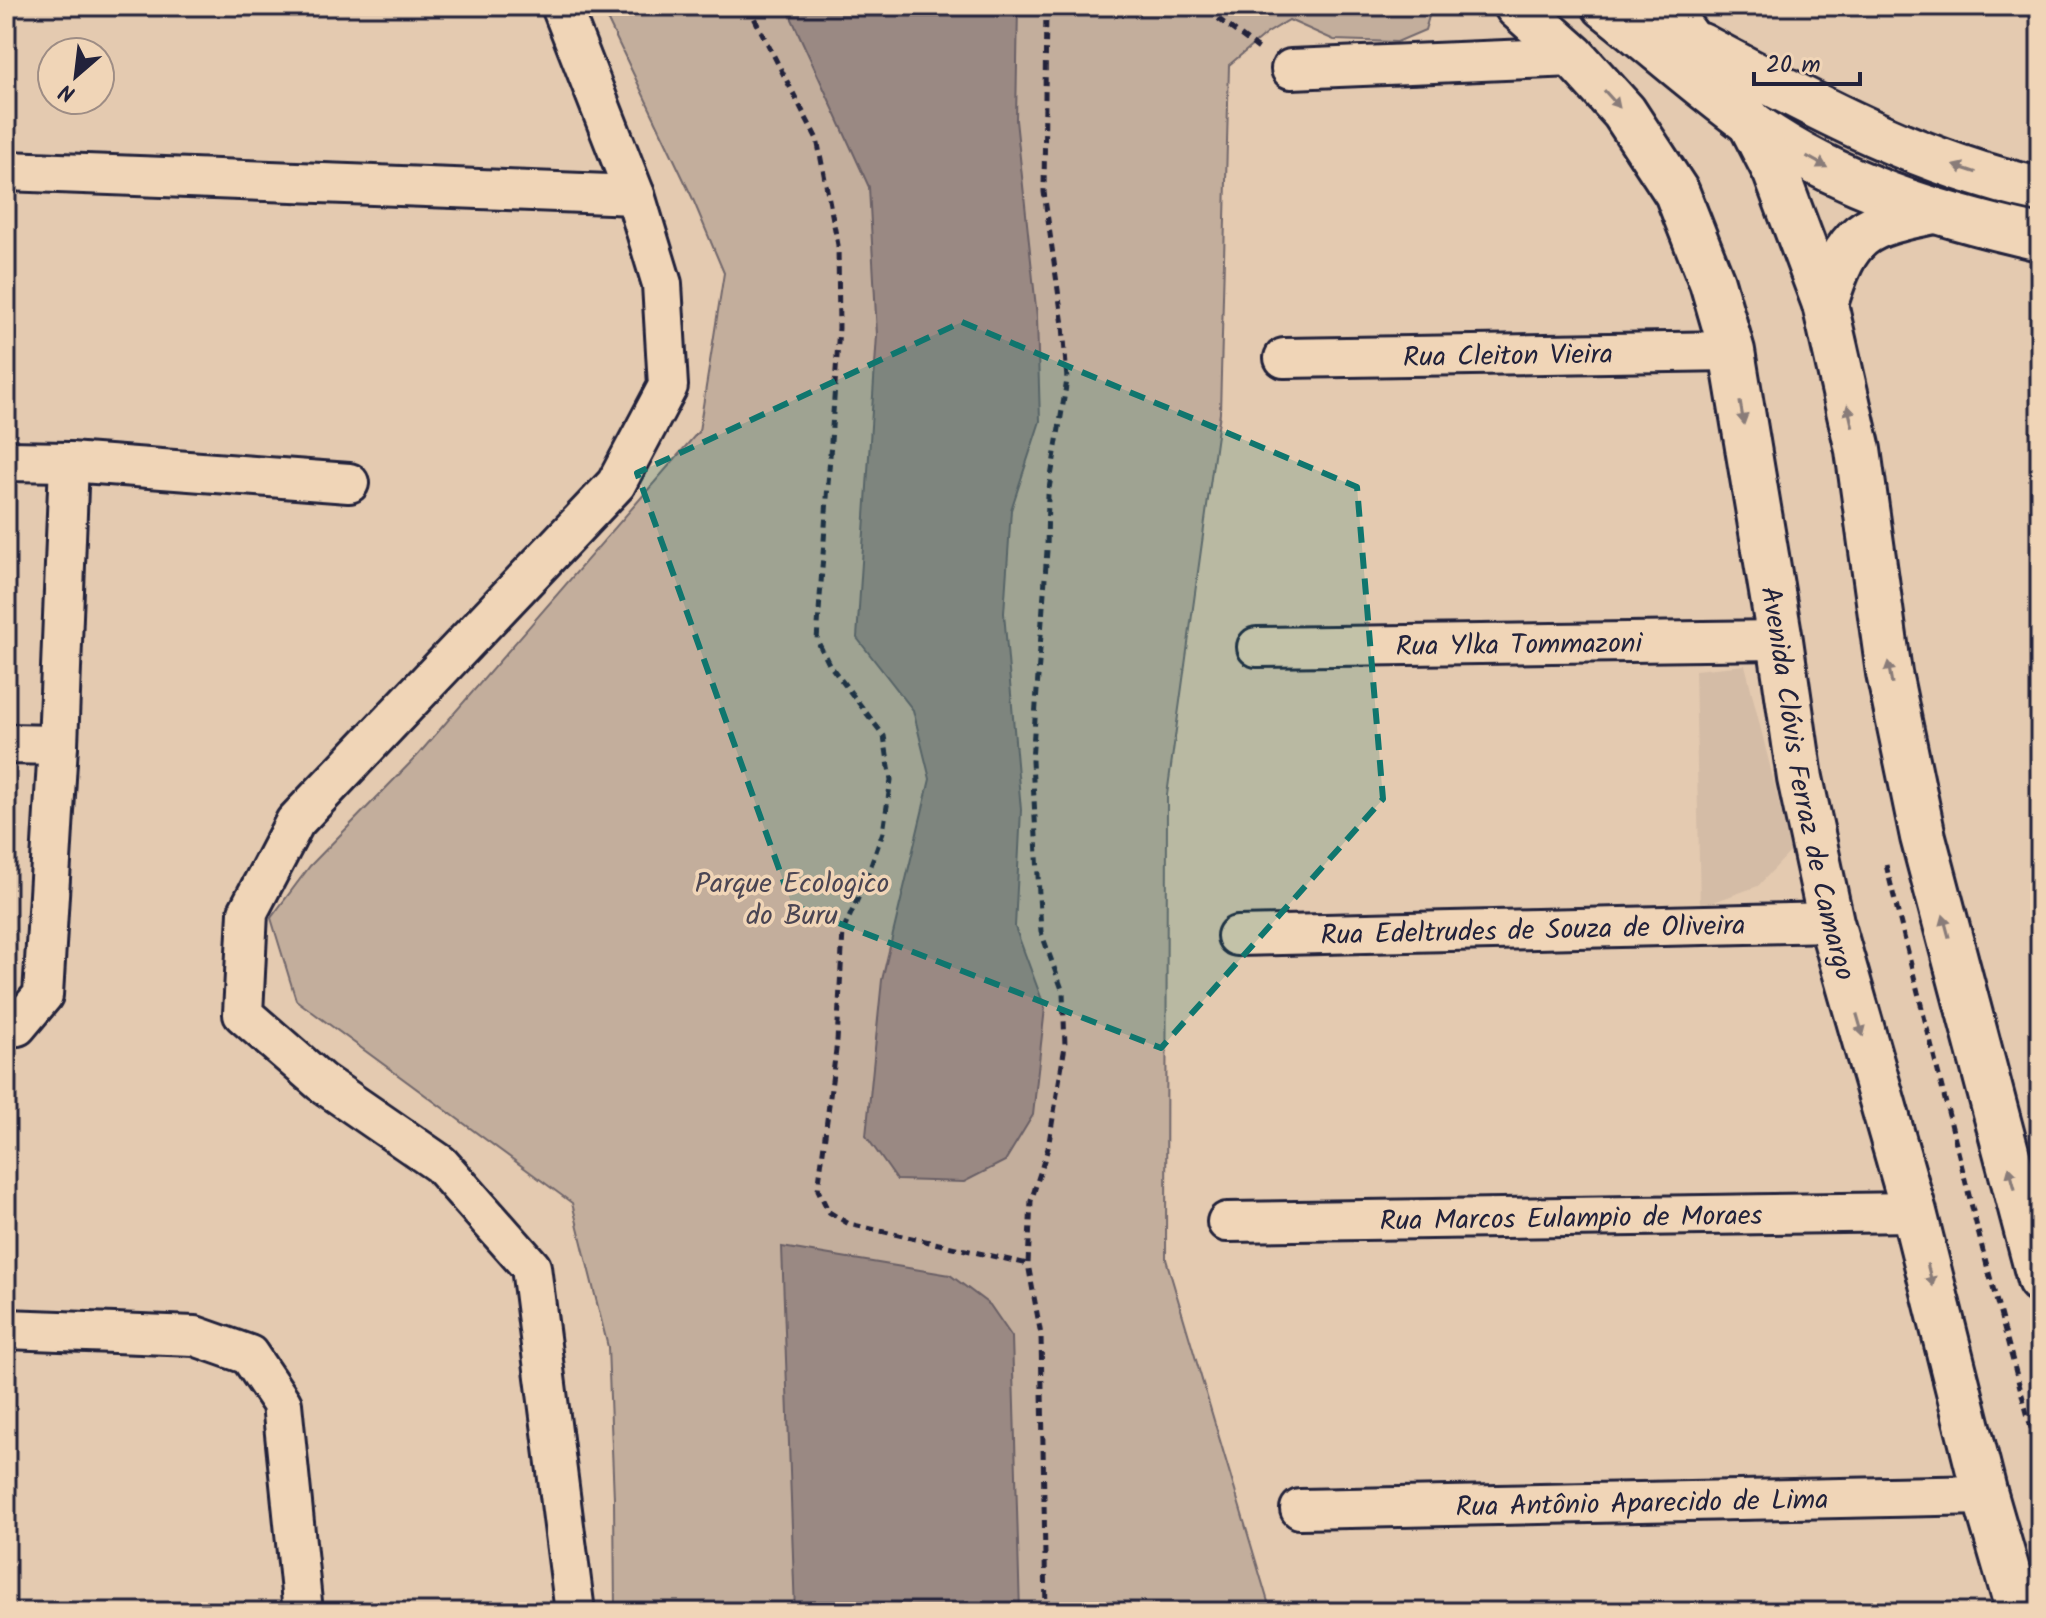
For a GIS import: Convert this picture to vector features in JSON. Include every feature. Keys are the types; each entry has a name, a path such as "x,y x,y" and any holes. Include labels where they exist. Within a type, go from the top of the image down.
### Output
{"main road":[{"name":"Avenida Clóvis Ferraz de Camargo","path":"1517,6 1574,57 1624,112 1677,193 1712,282 1732,351 1800,778 1831,922 1914,1212 1985,1495 2019,1612"},
{"path":"1605,6 1750,122 1819,164 1863,185 1934,211 2040,238"},
{"path":"1664,6 1750,122 1776,173 1825,304 1858,450 1889,673 1923,837 2040,1280"},
{"path":"1693,42 1917,154 2040,190"},
{"path":"1825,304 1837,266 1849,248 1867,231 1885,221 1934,211"}],"street":[{"path":"561,6 635,195 662,284 668,386 616,484 295,822 248,912 243,1014 321,1082 440,1164 531,1267 575,1612"},
{"path":"1291,69 1574,57"},
{"path":"6,171 635,195"},
{"name":"Rua Cleiton Vieira","path":"1284,358 1732,351"},
{"path":"6,461 69,462 349,483"},
{"path":"6,1028 17,1026 43,995 58,745 69,462"},
{"name":"Rua Ylka Tommazoni","path":"1257,647 1780,640"},
{"path":"6,744 58,745"},
{"name":"Rua Edeltrudes de Souza de Oliveira","path":"1237,936 1831,922"},
{"name":"Rua Marcos Eulampio de Moraes","path":"1227,1222 1914,1212"},
{"path":"6,1329 195,1336 249,1355 282,1404 303,1612"},
{"name":"Rua Antônio Aparecido de Lima","path":"1300,1509 1985,1495"}],"path":[{"path":"748,6 817,139 838,245 839,328 817,640 836,673 884,736 891,780 883,832 843,931 837,1042 818,1190 829,1212 849,1224 1028,1264"},
{"path":"1046,6 1044,192 1063,325 1067,380 1048,495 1032,761 1041,932 1063,992 1065,1046 1048,1148 1031,1201 1028,1264 1041,1335 1046,1612"},
{"path":"1215,6 1216,17 1245,41 1291,69"}],"highlighted area":[{"path":"962,322 1357,487 1383,799 1161,1048 792,905 637,473"}],"shaded area":[{"path":"786,6 1018,6 1016,120 1037,317 1040,421 1011,510 1004,613 1021,810 1015,927 1045,1008 1033,1115 1005,1161 964,1182 897,1180 866,1136 882,980 930,779 913,710 857,638 877,335 869,187"},
{"path":"1745,665 1791,851 1758,886 1700,907 1695,670"},
{"path":"782,1247 950,1275 990,1305 1012,1337 1020,1612 795,1612"}],"green space":[{"name":"Parque Ecologico do Buru","path":"601,6 1432,6 1425,30 1397,42 1334,40 1289,20 1266,34 1229,65 1220,413 1167,795 1166,1259 1271,1612 615,1612 608,1347 572,1203 296,1000 271,918 310,866 417,756 699,431 724,273 692,197"}]}
